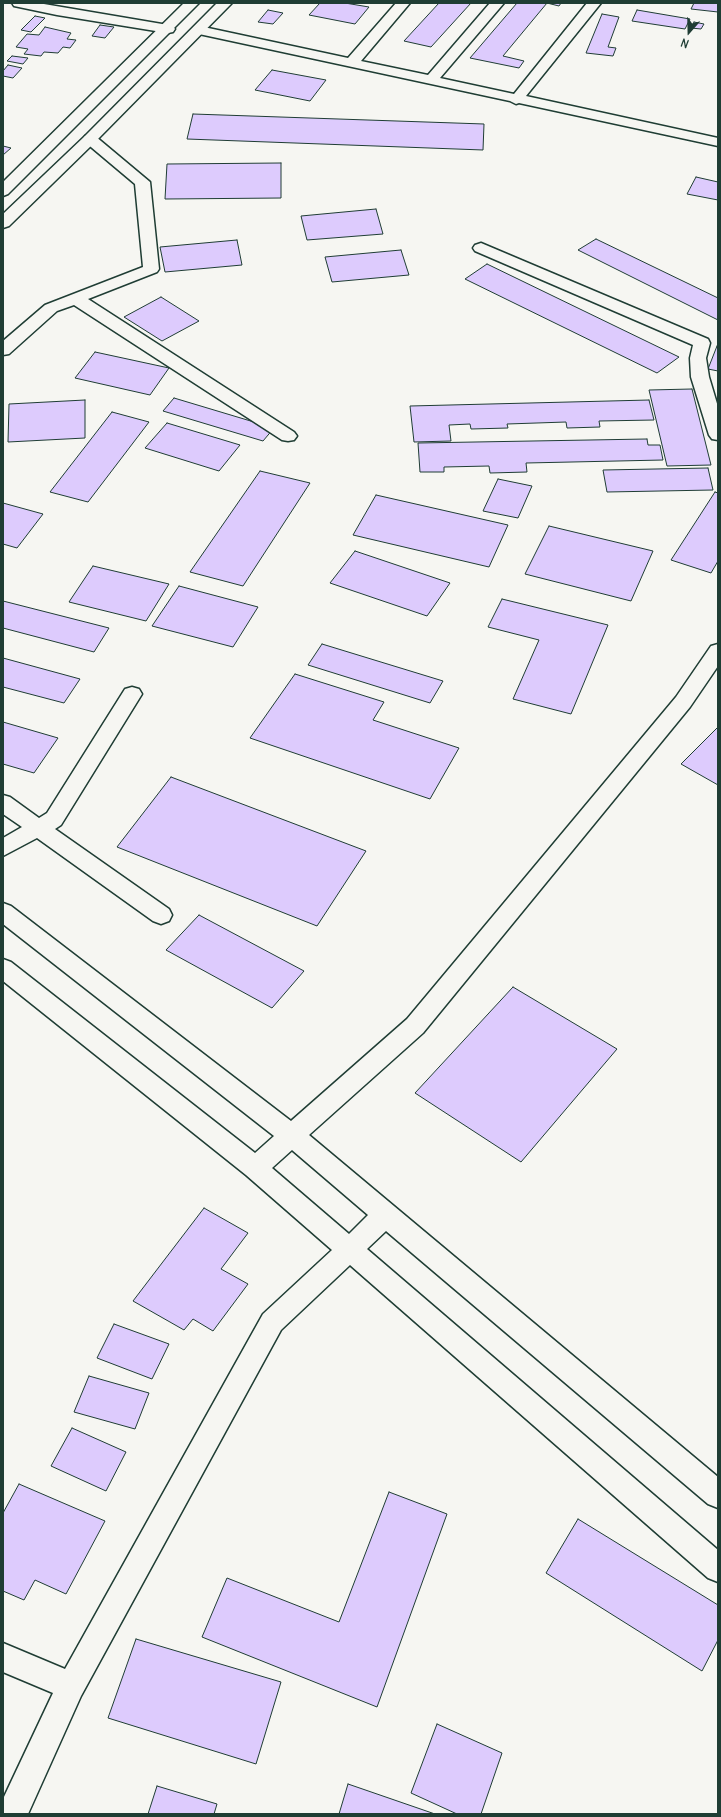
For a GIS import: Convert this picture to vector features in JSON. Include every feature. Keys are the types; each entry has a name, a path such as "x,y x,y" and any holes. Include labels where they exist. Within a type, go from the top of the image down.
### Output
{"street":[{"path":"19,3 57,11 168,29"},
{"path":"3,191 168,29 192,3"},
{"path":"3,223 90,139 225,3"},
{"path":"351,63 403,3"},
{"path":"431,80 497,3"},
{"path":"516,100 594,3"},
{"path":"199,30 431,80 516,100 718,142"},
{"path":"3,350 52,308 151,269 142,182 90,139"},
{"path":"481,248 702,343 698,358 700,378 718,436"},
{"path":"76,299 288,436"},
{"path":"255,1168 415,1026 683,702 718,650"},
{"path":"3,848 54,819 132,694"},
{"path":"3,803 161,915"},
{"path":"3,912 291,1135 718,1495"},
{"path":"3,968 255,1168 718,1568"},
{"path":"12,1814 71,1686 272,1322 386,1215"},
{"path":"3,1657 71,1686"}],"building":[{"path":"320,3 345,3 369,7 355,24 309,15"},
{"path":"439,3 471,3 431,47 404,41"},
{"path":"517,3 547,3 503,56 524,61 519,68 470,58"},
{"path":"547,3 561,3 559,6"},
{"path":"694,3 718,3 718,12 691,9"},
{"path":"268,10 283,13 273,24 258,22"},
{"path":"637,10 690,19 685,29 632,21"},
{"path":"602,14 619,17 608,47 616,48 613,56 586,53"},
{"path":"35,16 45,18 31,32 21,30"},
{"path":"694,22 704,24 701,29 691,28"},
{"path":"100,25 114,27 105,38 92,36"},
{"path":"45,27 71,33 67,39 76,40 70,48 63,47 58,53 44,52 41,56 24,54 28,49 16,47 27,34 39,35"},
{"path":"12,56 28,58 23,64 7,61"},
{"path":"8,65 22,68 13,78 3,76 3,71"},
{"path":"272,70 326,80 310,101 255,90"},
{"path":"193,114 484,124 483,150 187,139"},
{"path":"3,146 11,148 3,155"},
{"path":"281,163 281,198 165,199 167,164"},
{"path":"696,177 718,182 718,200 687,194"},
{"path":"376,209 383,234 307,240 301,216"},
{"path":"596,239 718,298 718,320 578,250"},
{"path":"237,240 242,265 165,272 160,247"},
{"path":"401,250 409,275 332,282 325,257"},
{"path":"487,264 679,357 657,373 465,279"},
{"path":"161,297 199,321 162,341 124,317"},
{"path":"718,346 718,371 708,369"},
{"path":"95,352 169,368 150,395 75,378"},
{"path":"692,389 711,465 667,466 649,390"},
{"path":"174,398 274,428 263,441 163,411"},
{"path":"85,400 85,438 8,442 9,404"},
{"path":"649,400 654,420 599,421 600,427 567,428 566,422 507,424 508,428 471,429 470,424 449,425 451,441 414,442 410,406"},
{"path":"112,412 149,422 88,502 50,492"},
{"path":"167,423 240,445 219,471 145,448"},
{"path":"647,439 648,445 660,445 663,460 526,463 527,472 490,473 489,466 444,467 444,472 420,472 418,443"},
{"path":"708,468 713,490 607,492 603,470"},
{"path":"260,471 310,483 243,586 190,572"},
{"path":"498,479 532,486 518,518 483,511"},
{"path":"715,492 718,493 718,561 711,573 671,560"},
{"path":"376,495 508,525 489,567 353,535"},
{"path":"3,503 43,514 17,548 3,544"},
{"path":"549,526 653,551 631,601 525,574"},
{"path":"355,551 450,583 427,616 330,583"},
{"path":"93,566 169,584 146,621 69,602"},
{"path":"179,586 258,607 233,647 152,626"},
{"path":"502,599 608,625 571,714 513,699 539,640 488,627"},
{"path":"3,601 109,628 94,652 3,628"},
{"path":"322,644 443,681 430,703 308,665"},
{"path":"3,658 80,679 64,703 3,687"},
{"path":"295,674 384,702 373,720 459,748 430,799 250,738"},
{"path":"3,722 58,738 34,773 3,764"},
{"path":"718,727 718,785 681,764"},
{"path":"171,777 366,851 317,926 117,847"},
{"path":"199,915 304,971 272,1008 166,950"},
{"path":"513,987 617,1049 521,1162 415,1093"},
{"path":"204,1208 248,1233 221,1269 248,1284 213,1331 193,1319 184,1330 133,1301"},
{"path":"114,1324 169,1344 152,1379 97,1358"},
{"path":"89,1376 149,1393 135,1429 74,1412"},
{"path":"72,1428 126,1452 106,1491 51,1466"},
{"path":"19,1484 105,1521 66,1594 35,1580 24,1600 3,1591 3,1513"},
{"path":"389,1492 447,1514 377,1707 202,1637 227,1578 339,1622"},
{"path":"578,1519 718,1605 718,1640 702,1671 546,1573"},
{"path":"136,1639 281,1682 256,1764 108,1718"},
{"path":"437,1724 502,1753 481,1814 457,1814 411,1793"},
{"path":"348,1784 435,1814 339,1814"},
{"path":"157,1786 217,1804 214,1814 148,1814"}]}
